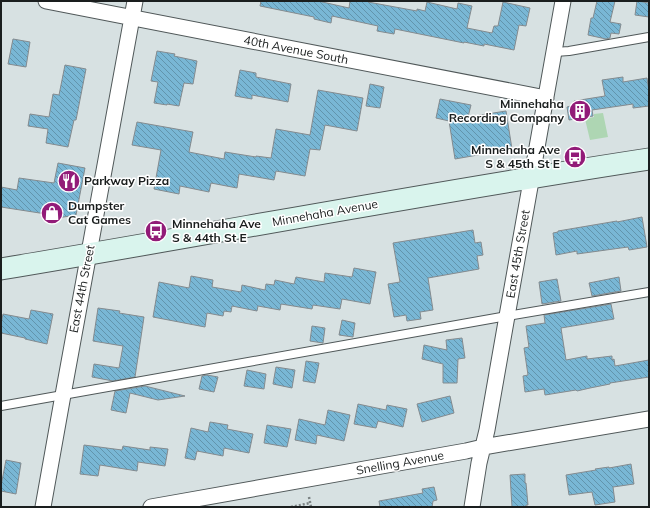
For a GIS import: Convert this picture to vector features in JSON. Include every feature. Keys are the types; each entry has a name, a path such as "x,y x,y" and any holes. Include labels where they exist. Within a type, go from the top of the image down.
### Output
{"main road":[{"name":"Minnehaha Avenue","path":"1,269 649,159"}],"street":[{"name":"40th Avenue South","path":"46,1 546,98"},
{"name":"East 44th Street","path":"43,507 62,395 135,1"},
{"name":"East 45th Street","path":"472,507 564,1"},
{"name":"Snelling Avenue","path":"151,507 649,419"}],"lane":[{"path":"555,52 569,51 649,37"},
{"path":"1,406 649,292"}],"path":[{"path":"291,507 311,505 309,497"}],"green space":[{"path":"603,113 608,137 590,140 585,119 594,117 594,114"}],"building":[{"path":"261,1 318,1 349,8 350,1 368,1 417,11 417,9 425,11 427,2 457,9 458,3 472,6 467,28 492,33 494,26 498,26 503,2 530,8 526,26 519,25 514,50 484,44 484,46 464,43 395,29 394,34 377,31 378,26 332,16 331,23 314,19 314,17 260,6"},
{"path":"597,1 615,1 610,22 621,24 619,34 611,33 610,38 606,39 588,35 591,18 593,18"},
{"path":"637,1 649,3 649,17 635,15"},
{"path":"13,39 30,42 26,67 8,64"},
{"path":"157,51 175,54 174,56 197,61 193,84 184,83 179,106 154,103 158,82 151,81"},
{"path":"65,65 86,69 76,120 74,120 68,147 46,143 48,129 28,126 30,114 49,117 53,94 59,95"},
{"path":"240,70 256,73 256,77 291,84 288,102 252,95 252,99 235,96"},
{"path":"623,77 623,82 647,78 649,106 633,108 633,104 592,110 593,116 569,120 567,107 575,105 574,101 605,96 602,80"},
{"path":"370,84 384,87 380,108 366,106"},
{"path":"318,90 363,98 357,131 325,125 320,150 310,149 305,176 276,171 274,180 239,174 237,188 211,183 209,192 180,186 179,194 154,189 161,150 132,145 137,122 193,132 189,152 224,159 225,152 271,158 276,129 310,135"},
{"path":"440,99 471,105 468,117 506,111 512,149 455,159 449,121 436,118"},
{"path":"58,163 85,168 76,215 45,220 46,214 1,207 1,187 17,190 19,178 54,183"},
{"path":"642,217 647,247 629,250 628,247 577,254 577,251 556,255 553,233"},
{"path":"473,230 475,243 481,242 483,255 477,256 479,269 428,278 433,310 420,312 421,319 407,321 406,315 394,317 388,284 400,282 393,243"},
{"path":"354,268 376,272 370,304 342,299 340,309 313,305 312,309 281,304 280,310 258,306 257,311 232,306 231,312 224,311 223,316 207,313 205,327 153,317 159,282 189,288 191,276 213,280 212,287 241,292 242,285 265,290 266,284 274,285 275,280 294,284 296,277 324,282 325,273 352,277"},
{"path":"619,277 621,291 592,296 589,283"},
{"path":"557,279 561,301 542,304 539,282"},
{"path":"611,304 614,319 561,328 566,360 587,356 587,359 612,356 615,366 649,360 649,377 610,383 577,391 545,395 544,389 525,392 523,376 528,375 524,348 529,347 526,326 545,323 544,315"},
{"path":"98,308 120,311 119,313 144,317 135,377 113,381 92,377 94,364 119,368 123,346 93,341"},
{"path":"31,310 53,314 47,344 1,333 3,314 29,319"},
{"path":"342,320 355,323 353,337 339,335"},
{"path":"312,326 325,328 323,343 310,341"},
{"path":"462,338 465,358 458,359 457,383 443,383 443,364 422,359 424,345 447,350 446,340"},
{"path":"306,361 319,363 315,383 303,381"},
{"path":"276,367 295,370 292,388 273,384"},
{"path":"247,370 266,374 264,389 244,386"},
{"path":"207,375 218,377 214,392 199,389 202,376"},
{"path":"145,386 185,396 158,400 130,393 126,413 111,410 115,391"},
{"path":"450,396 454,413 422,422 417,404"},
{"path":"358,404 386,410 387,405 407,409 403,427 378,421 376,428 354,424"},
{"path":"328,410 350,415 344,441 317,435 316,444 295,440 299,419 325,425"},
{"path":"210,422 228,425 227,429 253,434 249,453 224,448 223,456 197,451 195,460 185,458 191,428 208,432"},
{"path":"267,425 291,429 287,447 264,443"},
{"path":"84,445 122,450 123,446 150,450 150,447 168,449 165,466 138,462 137,471 100,465 98,476 80,474"},
{"path":"6,460 21,463 16,494 1,491"},
{"path":"631,464 634,484 613,487 615,502 595,505 592,492 569,495 566,475"},
{"path":"525,474 528,505 526,505 526,507 512,507 510,475"},
{"path":"434,487 437,500 433,501 432,507 380,507 379,501 423,493 422,489"}],"place":[{"name":"Minnehaha Recording Company","path":"580,111"},
{"name":"Minnehaha Ave S & 45th St E","path":"575,157"},
{"name":"Parkway Pizza","path":"69,181"},
{"name":"Dumpster Cat Games","path":"52,213"},
{"name":"Minnehaha Ave S & 44th St E","path":"156,231"}]}
